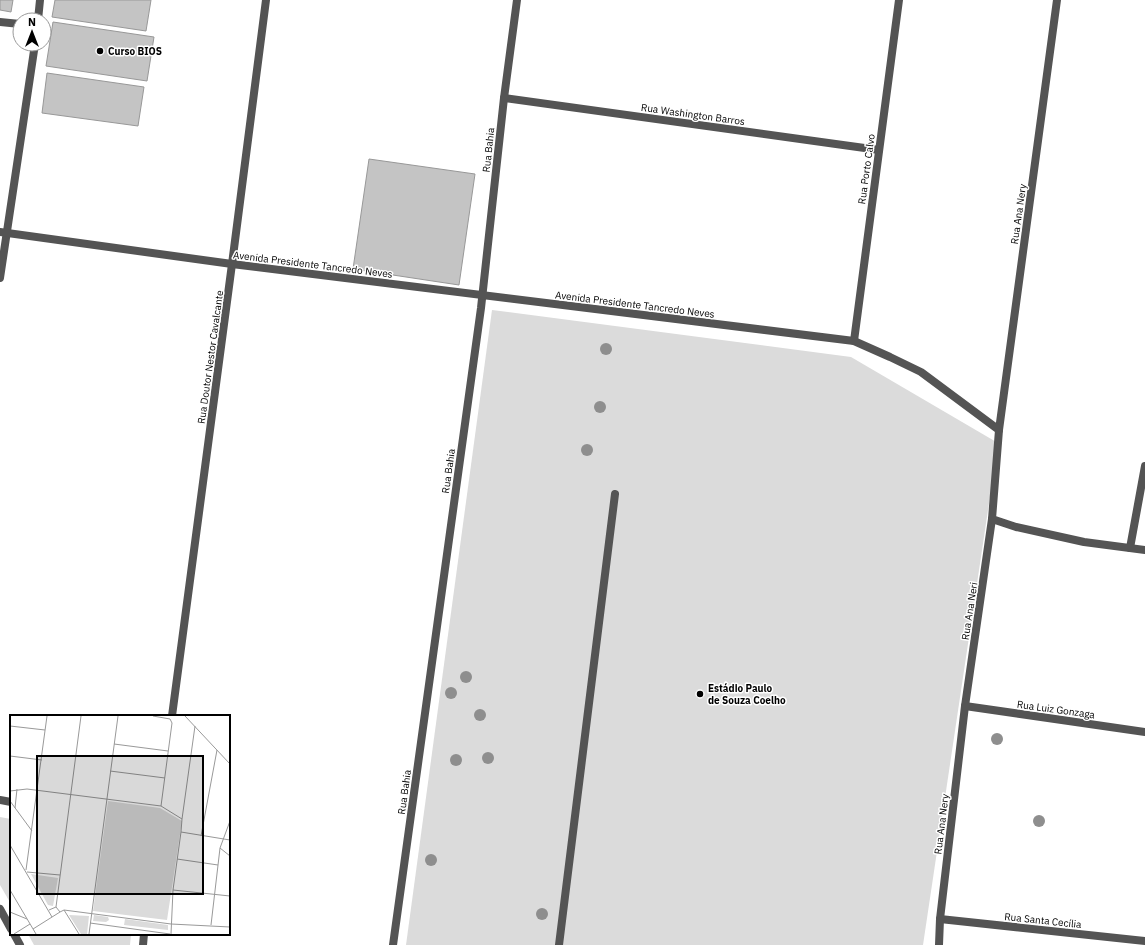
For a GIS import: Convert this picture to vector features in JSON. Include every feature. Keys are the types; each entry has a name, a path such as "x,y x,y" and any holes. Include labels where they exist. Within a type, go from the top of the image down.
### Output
{"street":[{"path":"39,12 40,0"},
{"name":"Rua Doutor Nestor Cavalcante","path":"172,715 266,0"},
{"name":"Rua Bahia","path":"393,945 482,295 504,98 517,0"},
{"name":"Rua Porto Calvo","path":"854,341 899,0"},
{"name":"Rua Ana Nery","path":"999,430 1058,0"},
{"path":"0,22 12,23"},
{"path":"0,278 3,232 34,52"},
{"name":"Rua Washington Barros","path":"504,98 879,150"},
{"name":"Avenida Presidente Tancredo Neves","path":"3,232 232,264 854,341 921,372 999,430"},
{"path":"999,430 992,519 1016,527 1084,542 1145,550"},
{"path":"1130,548 1145,466"},
{"path":"559,945 615,494"},
{"name":"Rua Ana Neri","path":"965,706 992,519"},
{"name":"Rua Ana Nery","path":"939,945 940,919 965,706"},
{"name":"Rua Luiz Gonzaga","path":"965,706 1145,732"},
{"path":"0,800 10,802"},
{"path":"0,909 10,927"},
{"name":"Rua Santa Cecília","path":"940,919 1145,941"},
{"path":"15,935 20,945"},
{"path":"143,945 144,935"}],"shaded area":[{"name":"Estádio Paulo de Souza Coelho","path":"492,310 851,357 998,443 923,945 406,945"},
{"path":"0,817 10,819 10,902 0,885"},
{"path":"29,935 131,935 130,945 34,945"}],"building":[{"path":"0,0 13,0 11,12 0,10"},
{"path":"55,0 151,0 146,31 52,17"},
{"name":"Curso BIOS","path":"53,22 154,37 147,81 46,66 48,52 52,52"},
{"path":"47,73 144,87 138,126 42,113"},
{"path":"369,159 475,174 459,285 353,269"}],"place":[{"name":"Curso BIOS","path":"100,51"},
{"name":"Estádio Paulo de Souza Coelho","path":"700,694"}]}
